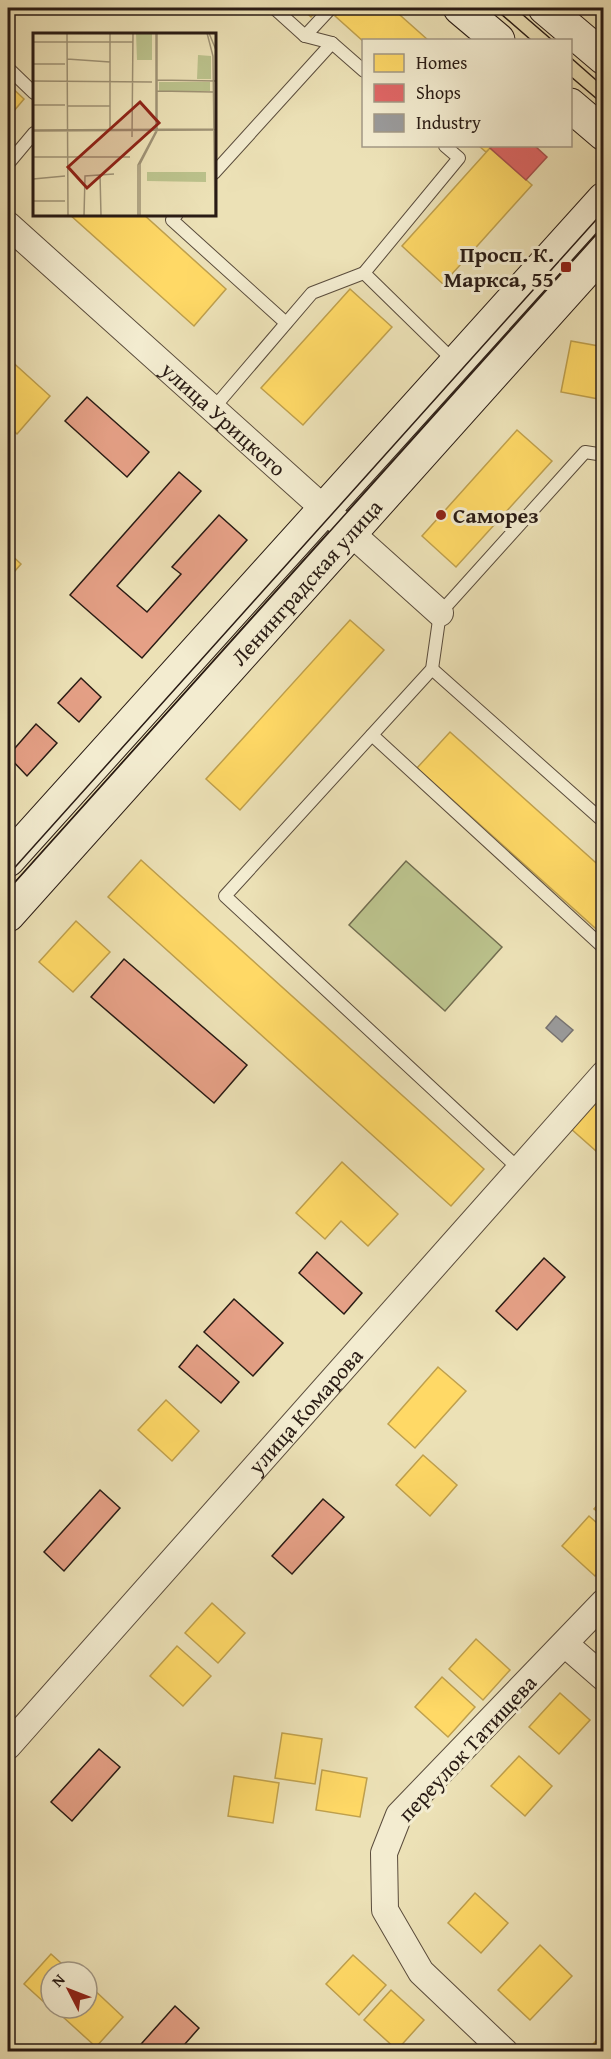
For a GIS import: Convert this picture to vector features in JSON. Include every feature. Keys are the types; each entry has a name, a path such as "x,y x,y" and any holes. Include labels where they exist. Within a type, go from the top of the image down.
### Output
{"main road":[{"path":"460,8 497,39"},
{"path":"545,8 603,58"},
{"path":"572,107 603,134"},
{"name":"Ленинградская улица","path":"8,857 457,364 603,199"},
{"name":"Ленинградская улица","path":"8,915 603,250"}],"street":[{"name":"улица Урицкого","path":"8,225 349,534 440,613"},
{"name":"улица Комарова","path":"8,1746 603,1074"},
{"name":"переулок Татищева","path":"506,2052 420,1972 385,1910 384,1853 399,1815 603,1602"},
{"path":"565,1644 603,1678"}],"lane":[{"path":"274,8 305,36 332,42 362,70"},
{"path":"305,36 331,8"},
{"path":"216,171 332,42"},
{"path":"8,69 33,92"},
{"path":"8,164 33,134"},
{"path":"212,410 312,293 364,273 459,158 446,147"},
{"path":"172,216 286,323"},
{"path":"364,273 457,364"},
{"path":"518,1168 225,896 432,669 440,613 585,452 603,456"},
{"path":"432,669 603,822"},
{"path":"372,735 603,948"}],"green space":[{"path":"406,861 502,947 445,1011 349,925"}],"building: Homes":[{"path":"301,8 319,8 311,17"},
{"path":"343,8 392,8 427,39 362,40 335,16"},
{"path":"8,84 24,99 8,118"},
{"path":"480,147 492,147 486,152"},
{"path":"490,148 532,185 443,284 402,246"},
{"path":"71,216 145,216 226,289 194,326"},
{"path":"350,289 392,327 303,425 261,388"},
{"path":"571,341 604,347 604,400 561,392"},
{"path":"8,358 50,396 17,434 8,426"},
{"path":"517,430 552,461 456,567 422,536"},
{"path":"8,552 21,564 8,579"},
{"path":"350,620 384,650 240,810 206,779"},
{"path":"450,732 604,870 604,936 417,768"},
{"path":"141,860 484,1169 451,1206 108,897"},
{"path":"76,921 110,952 73,992 39,962"},
{"path":"604,1090 604,1158 570,1128"},
{"path":"342,1162 398,1214 368,1246 341,1221 325,1239 296,1213"},
{"path":"438,1367 466,1391 415,1448 388,1424"},
{"path":"166,1400 199,1431 172,1461 138,1430"},
{"path":"423,1455 457,1485 430,1516 396,1485"},
{"path":"604,1498 604,1517 594,1509"},
{"path":"589,1516 604,1529 604,1567 595,1576 562,1546"},
{"path":"212,1603 245,1633 218,1663 185,1633"},
{"path":"476,1639 510,1670 483,1700 449,1669"},
{"path":"177,1646 211,1676 183,1706 150,1676"},
{"path":"442,1677 475,1707 448,1737 415,1707"},
{"path":"560,1693 590,1720 559,1754 529,1727"},
{"path":"282,1733 322,1739 315,1784 275,1778"},
{"path":"519,1756 552,1786 525,1816 491,1786"},
{"path":"322,1770 367,1778 360,1817 316,1810"},
{"path":"234,1776 279,1783 273,1823 228,1816"},
{"path":"475,1893 508,1923 481,1953 448,1923"},
{"path":"540,1945 572,1976 530,2020 498,1990"},
{"path":"51,1954 58,1960 46,1960"},
{"path":"353,1955 386,1985 359,2015 326,1984"},
{"path":"39,1967 39,1998 24,1984"},
{"path":"391,1990 424,2020 397,2050 364,2020"},
{"path":"99,1994 123,2017 96,2047 66,2020 99,2020"},
{"path":"604,2032 604,2052 586,2052"}],"building: Shops":[{"path":"536,147 547,157 526,180 490,148"}],"building: Industry":[{"path":"556,1016 573,1030 562,1042 546,1028"}],"building: Other":[{"path":"87,397 149,452 127,477 65,421"},
{"path":"179,472 201,491 117,586 147,612 181,574 172,567 219,515 247,540 142,658 70,595"},
{"path":"81,678 101,697 79,722 58,703"},
{"path":"36,724 57,743 27,776 8,756"},
{"path":"124,959 247,1065 214,1103 91,997"},
{"path":"317,1252 362,1293 344,1314 299,1273"},
{"path":"544,1258 565,1277 517,1330 496,1311"},
{"path":"234,1299 283,1343 253,1376 204,1332"},
{"path":"197,1345 239,1382 221,1403 179,1367"},
{"path":"100,1490 120,1508 64,1571 44,1552"},
{"path":"323,1499 344,1517 292,1574 272,1556"},
{"path":"99,1749 120,1767 72,1821 51,1802"},
{"path":"175,2006 199,2028 178,2052 134,2052"}],"tram line":[{"path":"494,8 530,39"},
{"path":"515,8 551,39"},
{"path":"572,59 604,87"},
{"path":"572,78 604,105"},
{"path":"8,875 604,211"},
{"path":"8,890 604,226"}],"place":[{"name":"Просп. К. Маркса, 55","path":"566,267"},
{"name":"Саморез","path":"441,515"}]}
